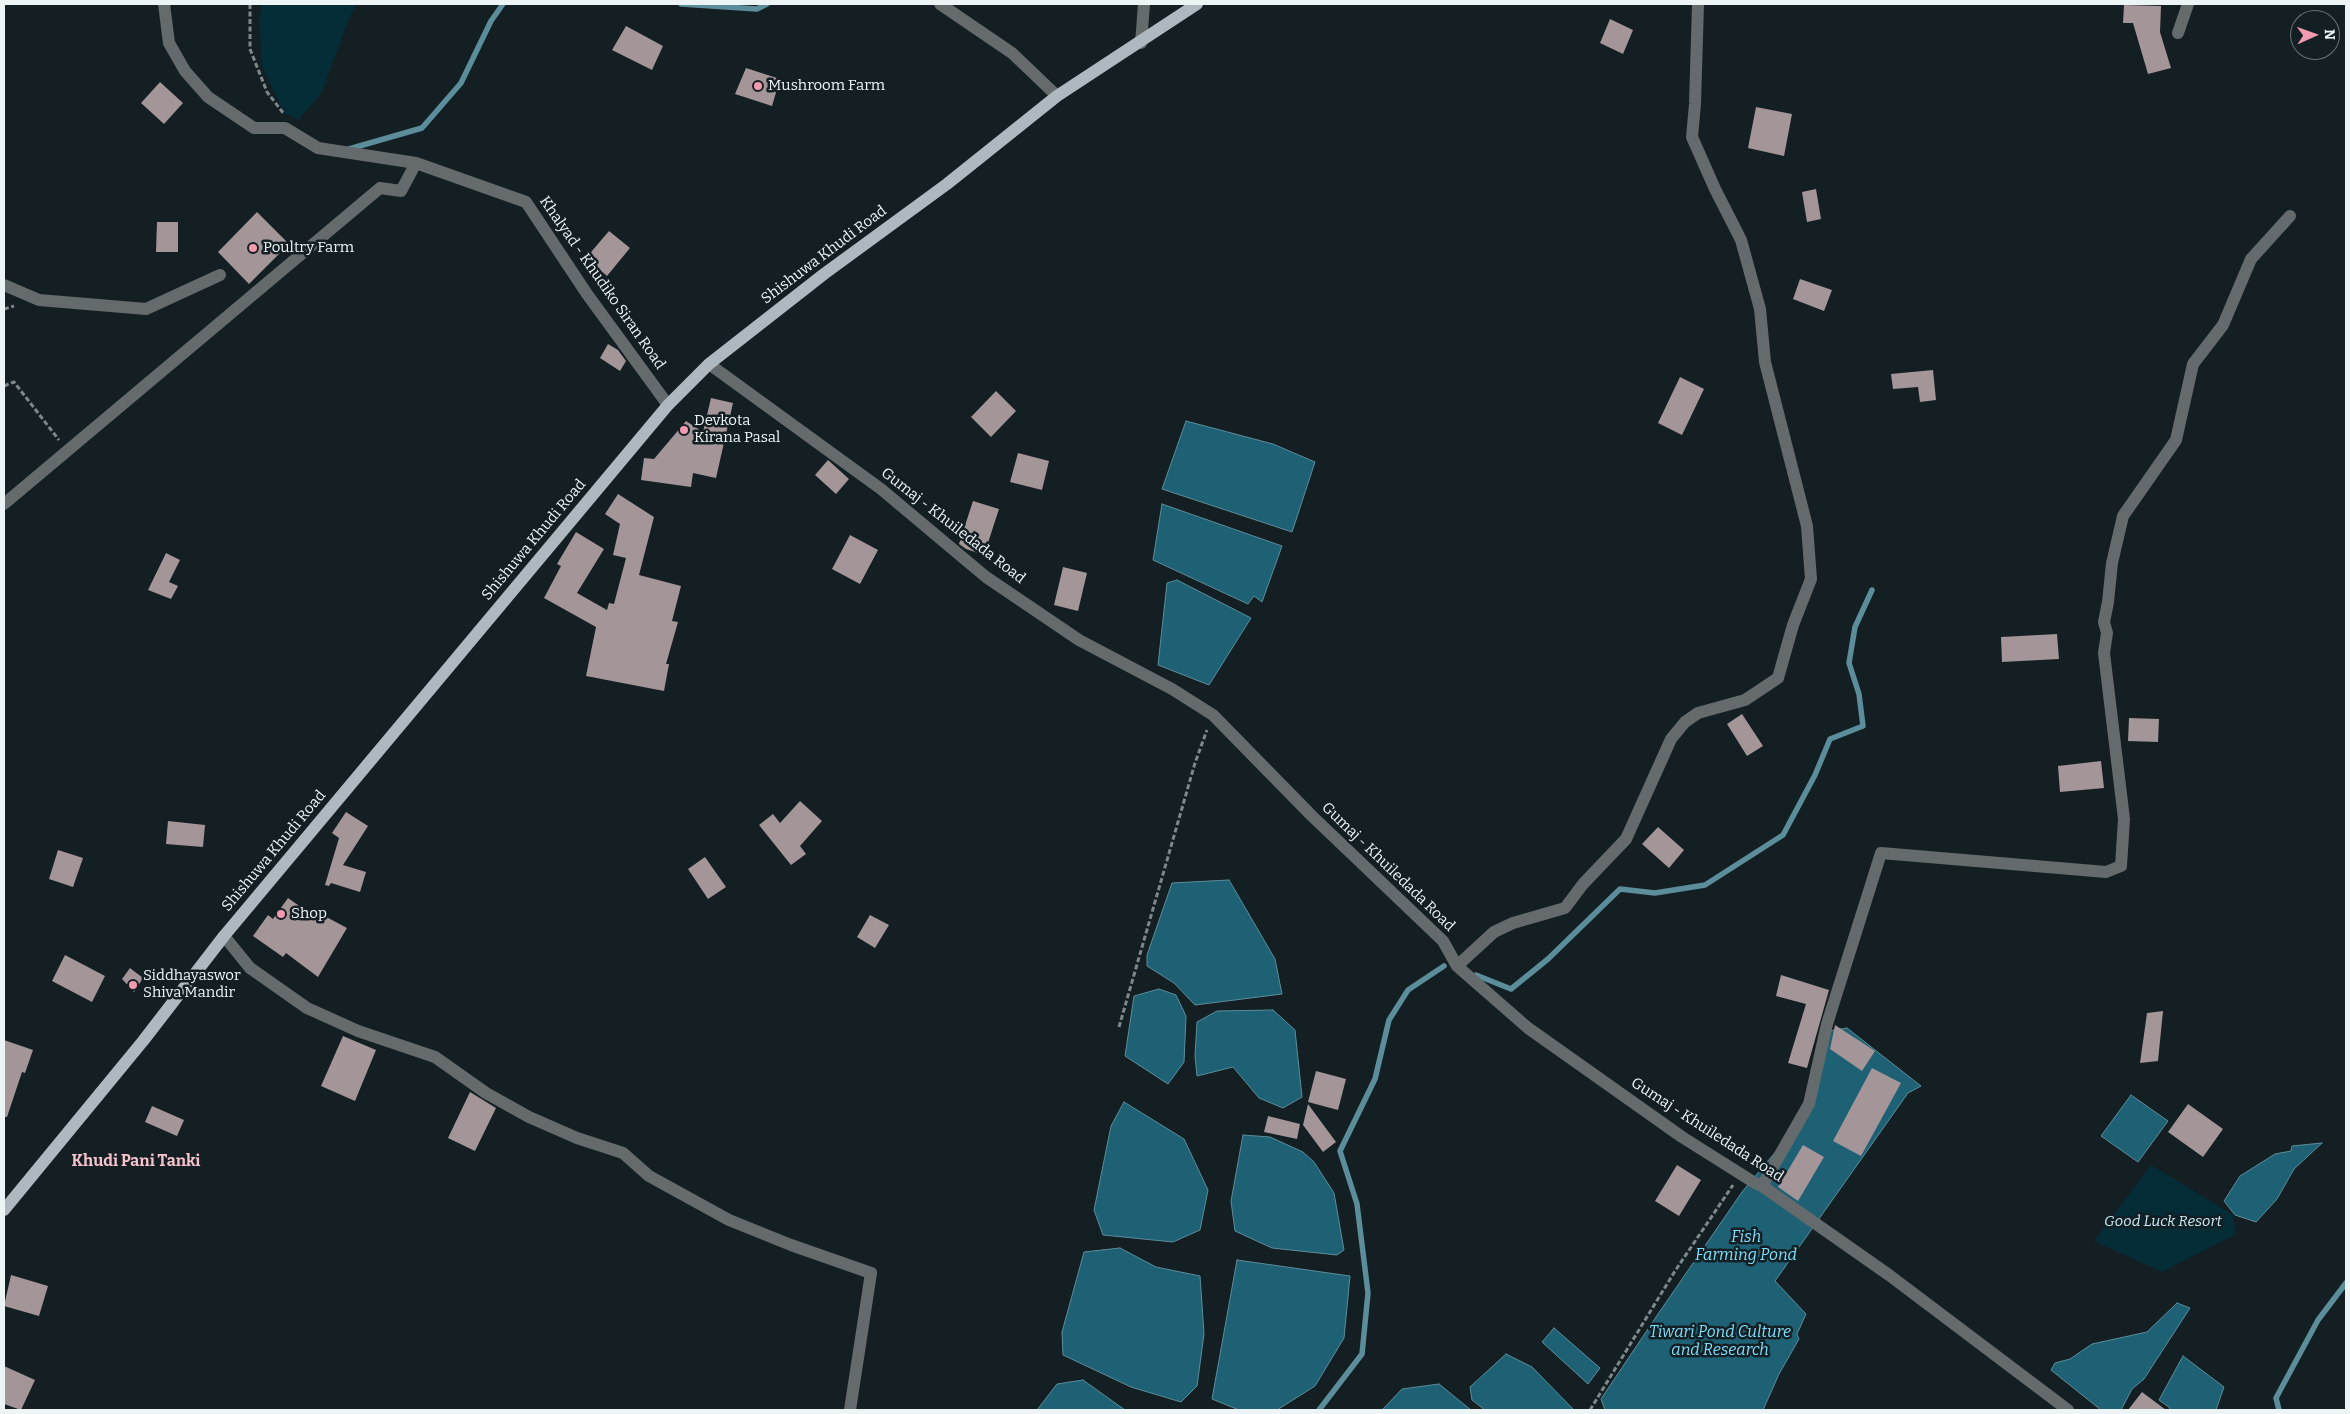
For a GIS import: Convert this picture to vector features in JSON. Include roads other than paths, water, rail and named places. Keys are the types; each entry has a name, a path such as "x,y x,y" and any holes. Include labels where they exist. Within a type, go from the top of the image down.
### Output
{"main road":[{"name":"Shishuwa Khudi Road","path":"4,1210 143,1041 224,936 668,405 709,364 824,274 947,184 1057,96 1197,4"}],"street":[{"name":"Khalyad - Khudiko Siran Road","path":"164,4 170,44 185,70 208,97 254,128 285,128 318,148 416,163 526,202 587,294 668,405"},
{"path":"940,4 1012,53 1057,96"},
{"path":"1141,42 1144,4"},
{"path":"1457,966 1494,932 1565,908 1583,884 1626,839 1671,739 1685,722 1698,713 1745,700 1778,678 1793,625 1812,579 1807,526 1765,362 1760,309 1740,240 1692,137 1695,104 1698,4"},
{"path":"2178,33 2188,4"},
{"path":"4,504 380,188 401,191 416,163"},
{"path":"1762,1186 1809,1104 1827,1024 1881,854 2106,872 2122,866 2124,819 2104,653 2107,633 2104,622 2112,563 2123,516 2176,440 2193,364 2223,326 2251,259 2290,216"},
{"path":"4,285 39,300 146,309 220,275"},
{"name":"Gumaj - Khuiledada Road","path":"709,364 881,489 1002,587 1079,640 1172,689 1213,715 1312,816 1443,941 1457,966 1528,1028 1682,1137 1762,1186 1888,1274 2068,1410"},
{"path":"224,936 250,968 307,1008 358,1031 435,1057 486,1092 529,1117 577,1138 623,1153 648,1176 729,1220 791,1245 871,1273 850,1410"}],"water":[{"path":"1186,421 1273,444 1315,462 1292,532 1162,489"},
{"path":"1162,504 1282,546 1262,602 1254,596 1248,604 1153,560"},
{"path":"1177,580 1251,618 1209,685 1158,665 1167,583"},
{"path":"1229,880 1275,959 1282,994 1195,1005 1174,983 1147,966 1147,955 1172,883"},
{"path":"1159,989 1176,995 1186,1016 1184,1062 1168,1084 1125,1056 1134,996"},
{"path":"1273,1010 1295,1030 1302,1097 1283,1108 1259,1098 1233,1067 1197,1076 1195,1056 1197,1022 1217,1011"},
{"name":"Tiwari Pond Culture and Research","path":"1847,1028 1921,1086 1908,1093 1775,1281 1806,1314 1797,1334 1799,1339 1779,1374 1763,1410 1605,1410 1601,1399 1656,1317 1742,1192 1798,1125 1823,1032"},
{"path":"2131,1095 2168,1121 2138,1162 2101,1136"},
{"path":"1124,1102 1184,1139 1208,1190 1200,1230 1173,1242 1103,1235 1094,1210 1111,1126"},
{"path":"1243,1135 1270,1137 1303,1152 1314,1162 1334,1193 1344,1250 1337,1255 1272,1248 1235,1231 1231,1201"},
{"path":"2322,1143 2294,1169 2277,1199 2256,1222 2235,1215 2224,1201 2240,1176 2275,1154 2291,1151 2292,1146"},
{"path":"1120,1248 1156,1267 1200,1276 1204,1334 1197,1386 1181,1402 1131,1387 1063,1355 1062,1332 1084,1252"},
{"path":"1237,1260 1350,1276 1344,1338 1315,1386 1277,1410 1239,1410 1212,1399"},
{"path":"2177,1303 2190,1308 2144,1379 2132,1389 2121,1410 2101,1410 2051,1370 2055,1363 2070,1359 2092,1344 2147,1332"},
{"path":"1554,1328 1600,1368 1588,1384 1542,1342"},
{"path":"1506,1354 1532,1367 1574,1410 1485,1410 1472,1400 1470,1387"},
{"path":"2183,1356 2224,1387 2216,1410 2169,1410 2170,1408 2159,1400"},
{"path":"1083,1380 1125,1410 1037,1410 1057,1384"},
{"path":"1439,1384 1471,1410 1382,1410 1402,1389"}],"waterway":[{"path":"349,149 422,128 461,83 491,21 503,4"},
{"path":"681,4 757,9 767,4"},
{"path":"1476,975 1511,989 1548,959 1620,889 1655,893 1705,885 1783,835 1815,775 1830,739 1863,726 1859,694 1849,663 1855,627 1872,590"},
{"path":"1319,1410 1362,1354 1368,1293 1357,1204 1340,1151 1375,1079 1389,1020 1408,990 1444,966"},
{"path":"2279,1410 2276,1398 2318,1320 2346,1283"}],"place":[{"name":"Mushroom Farm","path":"758,86"},
{"name":"Poultry Farm","path":"253,248"},
{"name":"Devkota Kirana Pasal","path":"684,430"},
{"name":"Shop","path":"281,914"},
{"name":"Siddhayaswor Shiva Mandir","path":"133,985"}],"district":[{"name":"Khudi Pani Tanki","path":"136,1162"}],"park label":[{"name":"Good Luck Resort","path":"2163,1222"}],"water label":[{"name":"Fish Farming Pond","path":"1746,1247"}]}
